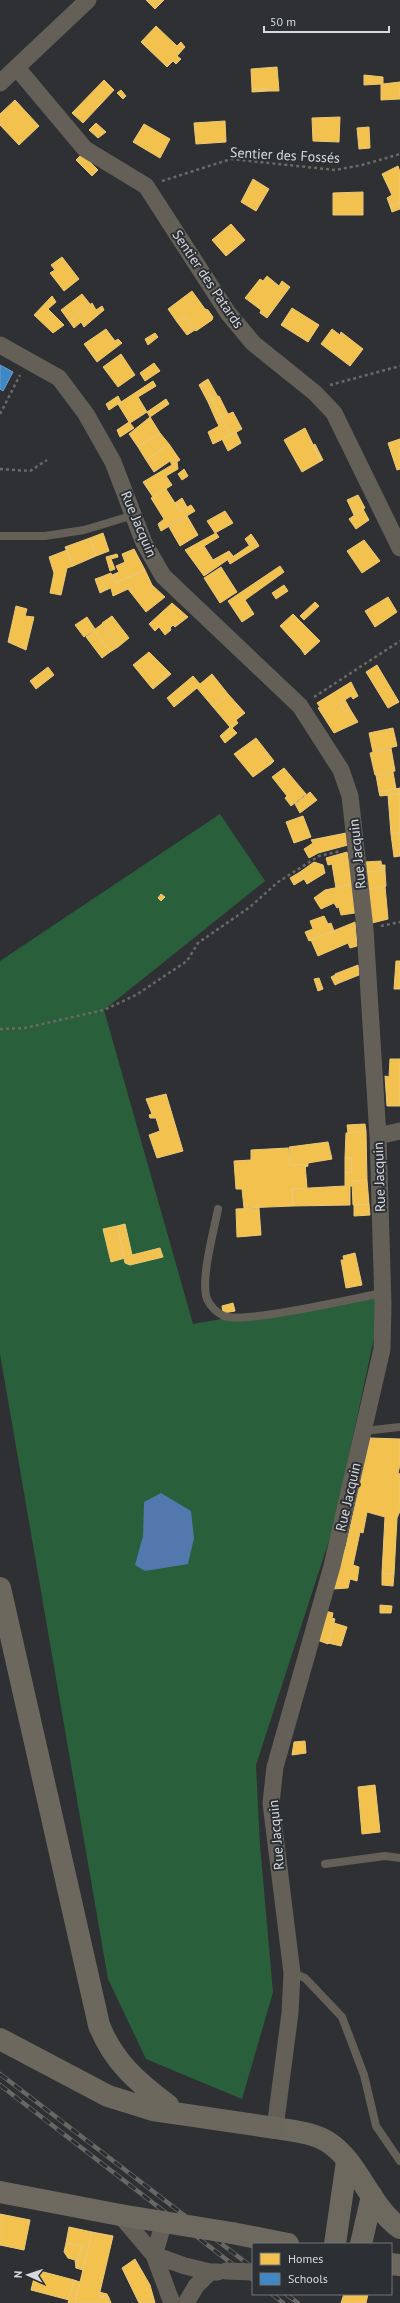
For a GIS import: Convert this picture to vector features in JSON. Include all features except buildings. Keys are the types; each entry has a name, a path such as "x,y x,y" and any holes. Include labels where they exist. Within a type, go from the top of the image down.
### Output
{"highway":[{"path":"0,1588 99,2025 110,2050 128,2073 168,2104"},
{"path":"0,2027 76,2072 198,2116"},
{"path":"0,2039 108,2096 153,2110 274,2128"}],"main road":[{"path":"274,2128 314,2135 328,2142 347,2161 385,2216 400,2228"},
{"path":"335,2243 347,2161"},
{"path":"0,2192 120,2215 232,2233 283,2243"},
{"path":"361,2243 372,2196"}],"street":[{"path":"0,83 88,0"},
{"name":"Sentier des Patards","path":"17,68 85,149 146,186 228,313 253,343 315,393 334,413 400,548"},
{"name":"Rue Jacquin","path":"0,345 59,378 86,414 113,462 135,514 144,542 163,576 300,706 341,770 350,796 357,846 365,929 378,1136 383,1293 382,1349 332,1566 275,1767 271,1803 292,1973 290,2013 274,2128"},
{"path":"378,1136 400,1131"},
{"path":"120,2215 154,2254 172,2303"},
{"path":"154,2254 164,2222"},
{"path":"154,2254 185,2266 218,2272 252,2272"},
{"path":"186,2303 196,2286 218,2272"}],"lane":[{"path":"0,536 45,536 84,530 135,514"},
{"path":"218,1209 205,1278 205,1292 213,1308 224,1316 252,1317 383,1293"},
{"path":"364,1431 400,1427"},
{"path":"325,1864 385,1856 400,1858"},
{"path":"292,1973 305,1978 342,2017 364,2075 376,2126 400,2161"}],"path":[{"name":"Sentier des Fossés","path":"146,186 231,159 335,170 362,166 400,154"},
{"path":"0,414 28,360"},
{"path":"315,393 336,382 400,366"},
{"path":"0,469 30,471 46,460"},
{"path":"300,706 400,641"},
{"path":"0,1029 25,1028 104,1010 136,995 187,961 198,943 250,907 278,882 319,856 357,846"}],"green space":[{"path":"220,814 265,881 104,1010 193,1324 384,1291 334,1525 256,1765 260,1845 273,1992 242,2099 146,2059 108,1979 0,1354 0,961"}],"water":[{"path":"161,1493 191,1511 194,1538 188,1564 145,1571 135,1565 143,1536 144,1502"}],"railway":[{"path":"0,2074 252,2267"},
{"path":"0,2085 252,2279"},
{"path":"273,2295 283,2303"},
{"path":"287,2295 298,2303"}]}
